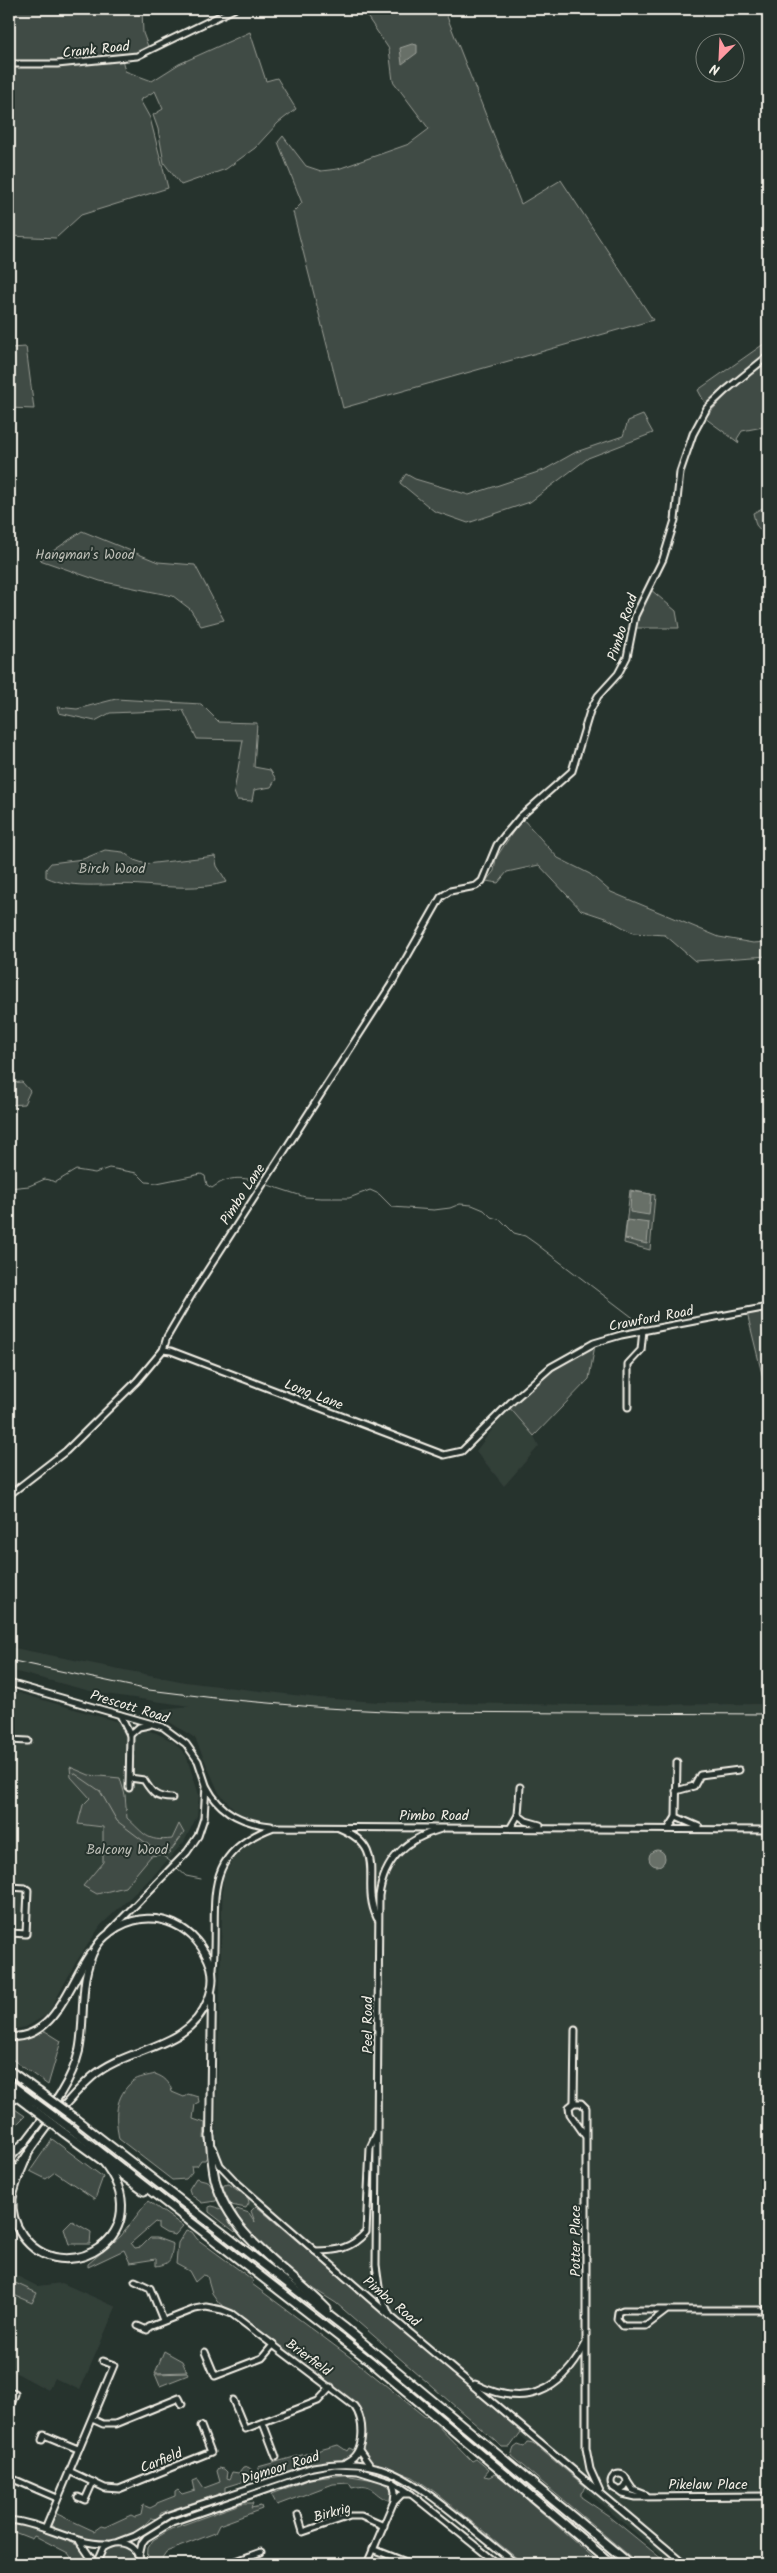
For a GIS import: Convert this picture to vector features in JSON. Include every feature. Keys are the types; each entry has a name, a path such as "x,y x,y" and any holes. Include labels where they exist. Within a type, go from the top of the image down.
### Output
{"highway":[{"path":"9,2070 344,2327 630,2564"},
{"path":"9,2084 65,2129 183,2215 370,2361 612,2564"},
{"path":"9,2091 31,2103"},
{"path":"65,2129 102,2160 183,2215"},
{"path":"210,2136 215,2179 229,2212 243,2233 311,2293 344,2327"},
{"path":"9,2158 25,2142"},
{"path":"27,2156 13,2191 12,2210 14,2220 23,2237 30,2245 47,2255 65,2259 84,2256 93,2252 110,2238 119,2221 122,2207 121,2192 113,2174 102,2160"}],"main road":[{"path":"9,2037 29,2034 48,2022 60,2007 94,1949 104,1937 132,1921 157,1919 171,1922 192,1935 208,1958 212,1972"},
{"path":"9,2163 57,2099 74,2066 82,2033 86,1979 94,1949"},
{"name":"Pimbo Road","path":"210,2136 212,1972"},
{"path":"9,2180 70,2098 95,2075 112,2065 171,2040 187,2031 205,2010 212,1992"}],"street":[{"name":"Crank Road","path":"9,64 57,64 137,56 234,9"},
{"name":"Pimbo Road","path":"468,888 482,881 497,845 514,823 569,774 575,765 590,711 598,696 618,674 627,657 635,616 666,551 675,520 680,472 693,434 707,408 768,356"},
{"name":"Pimbo Lane","path":"9,1495 45,1469 77,1442 137,1381 163,1350 167,1337 191,1296 392,985 441,897 450,891 468,888"},
{"name":"Crawford Road","path":"458,1452 551,1367 602,1340 643,1330 768,1307"},
{"path":"628,1406 628,1364 641,1350 643,1330"},
{"name":"Long Lane","path":"163,1350 171,1351 444,1455 458,1452"},
{"name":"Prescott Road","path":"9,1683 155,1725 174,1734 186,1744 198,1761 206,1785 204,1818 198,1836 187,1852 104,1937"},
{"path":"9,1687 28,1689"},
{"path":"120,1715 130,1735 129,1788"},
{"path":"130,1735 139,1727 155,1725"},
{"path":"9,1740 28,1741"},
{"path":"669,1828 676,1817 677,1762"},
{"path":"676,1791 694,1786 700,1775 739,1770"},
{"path":"130,1778 144,1780 150,1790 160,1798 172,1798"},
{"path":"206,1785 217,1802 230,1814 250,1823 274,1827"},
{"path":"511,1827 518,1814 520,1787"},
{"path":"518,1814 526,1821 548,1827"},
{"path":"676,1817 704,1828"},
{"name":"Pimbo Road","path":"212,1972 216,1884 224,1862 236,1847 256,1833 274,1827 548,1827 768,1830"},
{"name":"Peel Road","path":"336,1827 358,1839 367,1850 371,1864 371,1904 378,1918"},
{"name":"Peel Road","path":"390,2316 380,2294 376,2278 378,1918 381,1884 393,1857 414,1839 449,1827"},
{"path":"10,1887 28,1890 26,1934 11,1933 10,1887"},
{"path":"575,2030 574,2103 569,2107 570,2114 586,2137"},
{"name":"Potter Place","path":"574,2103 581,2103 586,2108 585,2345 587,2456 592,2476 601,2493"},
{"name":"Peel Road","path":"314,2251 337,2251 356,2244 366,2232 370,2148 378,2131"},
{"name":"Pimbo Road","path":"210,2136 216,2157 226,2173 390,2316 685,2564"},
{"path":"136,2281 150,2288 163,2320"},
{"name":"Brierfield","path":"138,2326 147,2330 163,2320 195,2309 214,2308 232,2314 354,2406 360,2415 362,2425 359,2450"},
{"path":"667,2310 642,2327 623,2326 618,2322 617,2316 620,2310 643,2310 667,2310 768,2310"},
{"path":"643,2310 650,2312 652,2322"},
{"name":"Brierfield","path":"205,2352 214,2376 262,2358 273,2345"},
{"path":"468,2380 500,2394 518,2396 537,2393 552,2386 568,2373 585,2345"},
{"path":"46,2527 114,2365 103,2361"},
{"name":"Brierfield","path":"233,2400 245,2430 318,2401 331,2387"},
{"path":"9,2391 15,2394 9,2410"},
{"path":"92,2419 104,2424 115,2424 179,2398 182,2404"},
{"path":"263,2423 276,2457"},
{"name":"Carfield","path":"69,2472 109,2489 119,2489 211,2452 201,2426"},
{"path":"42,2440 44,2435 78,2449"},
{"path":"344,2463 352,2460 359,2450 365,2461 372,2466"},
{"name":"Digmoor Road","path":"80,2542 108,2544 119,2542 135,2536 169,2515 313,2467 344,2463 372,2466 403,2476 423,2489 516,2564"},
{"name":"Digmoor Road","path":"141,2561 142,2543 146,2538 172,2522 309,2475 335,2470 358,2471 393,2482 411,2494 498,2564"},
{"path":"616,2475 623,2475 627,2481 622,2489 614,2488 612,2481 616,2475"},
{"path":"11,2483 12,2479 57,2498"},
{"name":"Pikelaw Place","path":"627,2481 636,2492 648,2495"},
{"path":"78,2497 85,2500 93,2482"},
{"path":"366,2564 394,2501 396,2492 393,2482"},
{"name":"Pikelaw Place","path":"614,2488 628,2496 768,2496"},
{"path":"394,2501 402,2494 411,2494"},
{"name":"Birkrig","path":"298,2515 303,2532 350,2516 361,2516 384,2526"},
{"path":"9,2520 46,2527 80,2542 95,2564"},
{"path":"119,2542 131,2546 141,2561"},
{"path":"482,2551 489,2542"},
{"path":"95,2564 99,2553 108,2544"},
{"path":"373,2550 406,2562 405,2564"},
{"path":"228,2564 261,2552"}],"shaded area":[{"path":"412,44 417,45 417,53 402,64 400,48"},
{"path":"631,1191 651,1194 649,1215 630,1212"},
{"path":"627,1220 649,1223 647,1244 625,1239"},
{"path":"509,1407 534,1436 539,1446 504,1486 476,1451"},
{"path":"9,1647 185,1682 319,1698 379,1702 579,1705 768,1704 768,2564 672,2564 229,2189 216,2136 223,1876 252,1828 219,1793 195,1738 163,1718 162,1709 190,1706 98,1693 9,1670"},
{"path":"9,1690 156,1733 174,1742 186,1755 199,1795 197,1816 184,1842 153,1876 101,1925 76,1962 48,2014 26,2027 9,2030"},
{"path":"657,1850 665,1858 657,1866 649,1858"},
{"path":"9,2272 37,2286 62,2283 116,2307 80,2390 54,2378 48,2390 9,2369"}],"green space":[{"path":"9,9 142,9 143,33 149,49 122,59 125,71 152,81 179,64 250,32 266,81 277,78 296,109 278,123 255,148 226,169 181,185 164,163 158,129 153,115 163,109 155,91 140,100 150,118 168,188 81,215 56,238 9,236"},
{"path":"362,9 444,9 521,204 561,180 653,320 343,408 293,212 302,203 278,142 283,136 306,166 321,171 338,169 409,144 429,129 393,81 389,49"},
{"path":"768,341 768,352 723,387 706,405 698,390"},
{"path":"26,347 34,409 9,408 9,348"},
{"path":"768,361 768,426 742,431 737,439 739,443 705,418 726,395"},
{"path":"643,415 653,433 588,458 530,502 468,523 434,511 400,483 406,474 415,479 469,495 544,470 576,452 623,436 628,421"},
{"path":"768,505 768,530 762,532 756,525 753,513"},
{"name":"Hangman's Wood","path":"82,531 158,562 195,565 224,620 201,626 190,609 173,596 100,581 40,560"},
{"path":"650,589 676,611 679,628 634,628"},
{"path":"116,699 201,704 219,722 257,723 254,767 270,770 276,779 271,787 254,790 252,801 237,800 234,792 243,740 197,739 183,710 110,713 95,721 59,713 57,707 77,709"},
{"path":"522,818 558,858 590,874 611,892 719,937 753,943 768,942 768,956 695,961 665,935 633,933 608,919 581,910 539,865 507,872 498,883 486,881 494,871 496,858"},
{"name":"Birch Wood","path":"105,850 123,852 134,860 146,864 215,856 217,866 227,882 216,885 185,887 130,884 81,885 69,884 46,877 46,869 51,863 83,859"},
{"path":"22,1082 30,1091 24,1104 9,1105 9,1083"},
{"path":"630,1190 655,1195 650,1250 624,1243"},
{"path":"768,1308 768,1382 763,1378 747,1313"},
{"path":"595,1345 589,1379 534,1436 509,1407 552,1368"},
{"name":"Balcony Wood","path":"70,1767 89,1775 120,1778 125,1795 127,1818 146,1836 163,1840 172,1839 179,1824 184,1833 169,1853 151,1856 125,1887 97,1894 83,1886 103,1862 103,1827 78,1824 83,1805 90,1798 71,1777"},
{"path":"45,2031 61,2041 48,2085 9,2057 9,2040 21,2040"},
{"path":"155,2074 166,2080 172,2092 184,2097 188,2094 198,2097 199,2102 195,2104 193,2119 205,2123 204,2139 208,2140 209,2153 205,2160 201,2160 197,2166 191,2166 192,2172 186,2179 172,2180 119,2139 117,2108 122,2094 133,2081"},
{"path":"9,2105 25,2116 9,2132"},
{"path":"52,2139 103,2177 95,2199 55,2172 46,2179 30,2171"},
{"path":"196,2178 208,2181 218,2197 216,2201 202,2203 191,2195 189,2189"},
{"path":"229,2184 248,2198 249,2203 246,2208 231,2205 223,2188 224,2185"},
{"path":"148,2201 183,2226 175,2235 166,2233 158,2228 158,2223 155,2222 131,2243 135,2248 141,2247 150,2238 157,2238 173,2244 170,2260 165,2264 156,2266 156,2259 130,2263 124,2250 88,2267 88,2264 121,2236"},
{"path":"256,2206 521,2432 510,2447 502,2447 336,2303 293,2274 266,2251 254,2239 235,2211 237,2209 249,2213 255,2222 251,2211"},
{"path":"209,2207 221,2209 227,2215 237,2229 235,2232 209,2212"},
{"path":"72,2221 91,2232 90,2244 69,2244 64,2229"},
{"path":"186,2230 192,2232 197,2239 253,2280 252,2284 358,2363 425,2417 428,2416 472,2461 476,2459 489,2470 484,2476 489,2477 495,2474 501,2477 601,2564 524,2564 435,2492 413,2477 370,2462 362,2451 365,2425 358,2406 268,2337 219,2303 212,2293 207,2276 203,2275 195,2282 189,2271 176,2264 178,2243"},
{"path":"13,2282 37,2293 32,2303 9,2293"},
{"path":"164,2351 182,2361 187,2372 155,2373"},
{"path":"187,2373 188,2375 160,2386 155,2374"},
{"path":"528,2442 533,2443 586,2487 581,2493 581,2497 609,2516 668,2564 639,2564 511,2456 514,2448 518,2445 524,2447"},
{"path":"338,2445 347,2451 349,2448 354,2450 353,2456 347,2460 311,2465 264,2478 258,2467"},
{"path":"248,2467 252,2470 251,2479 225,2487 225,2492 161,2513 158,2519 151,2518 134,2533 114,2541 103,2542 81,2539 59,2530 50,2523 55,2513 94,2531 101,2526 105,2527 131,2515 135,2517 141,2515 143,2505 150,2508 175,2496 175,2492 178,2490 182,2494 195,2490 193,2481 198,2479 204,2488 220,2482 217,2471 219,2468 227,2472 226,2478 229,2479 232,2472 239,2473 243,2468"},
{"path":"344,2475 381,2481 391,2488 393,2497 391,2501 369,2488 352,2488 349,2483 333,2484 277,2505 271,2494 310,2479"},
{"path":"243,2503 253,2503 251,2508 261,2506 262,2509 219,2525 215,2533 166,2552 162,2558 169,2564 147,2564 148,2548 153,2540 171,2529"},
{"path":"17,2524 35,2528 77,2545 85,2550 89,2564 76,2564 68,2553 39,2538 34,2536 32,2539 9,2530 9,2525"},
{"path":"119,2545 132,2551 137,2564 98,2564 104,2551"}],"waterway":[{"path":"9,1096 15,1098"},
{"path":"9,1188 29,1186 45,1179 56,1182 76,1170 95,1173 109,1168 137,1173 146,1182 157,1183 201,1174 205,1176 207,1185 212,1188 223,1181 234,1178 258,1181"},
{"path":"265,1184 305,1197 321,1198 349,1198 370,1190 379,1194 392,1207 434,1210 450,1208 460,1204 472,1205 484,1210 491,1217 501,1220 514,1233 525,1236 535,1243 636,1320 637,1326"},
{"path":"74,1773 100,1791 117,1821 171,1862"},
{"path":"177,1868 186,1876 201,1879"}],"railway":[{"path":"9,1660 149,1690 326,1708 404,1712 768,1714"}]}
